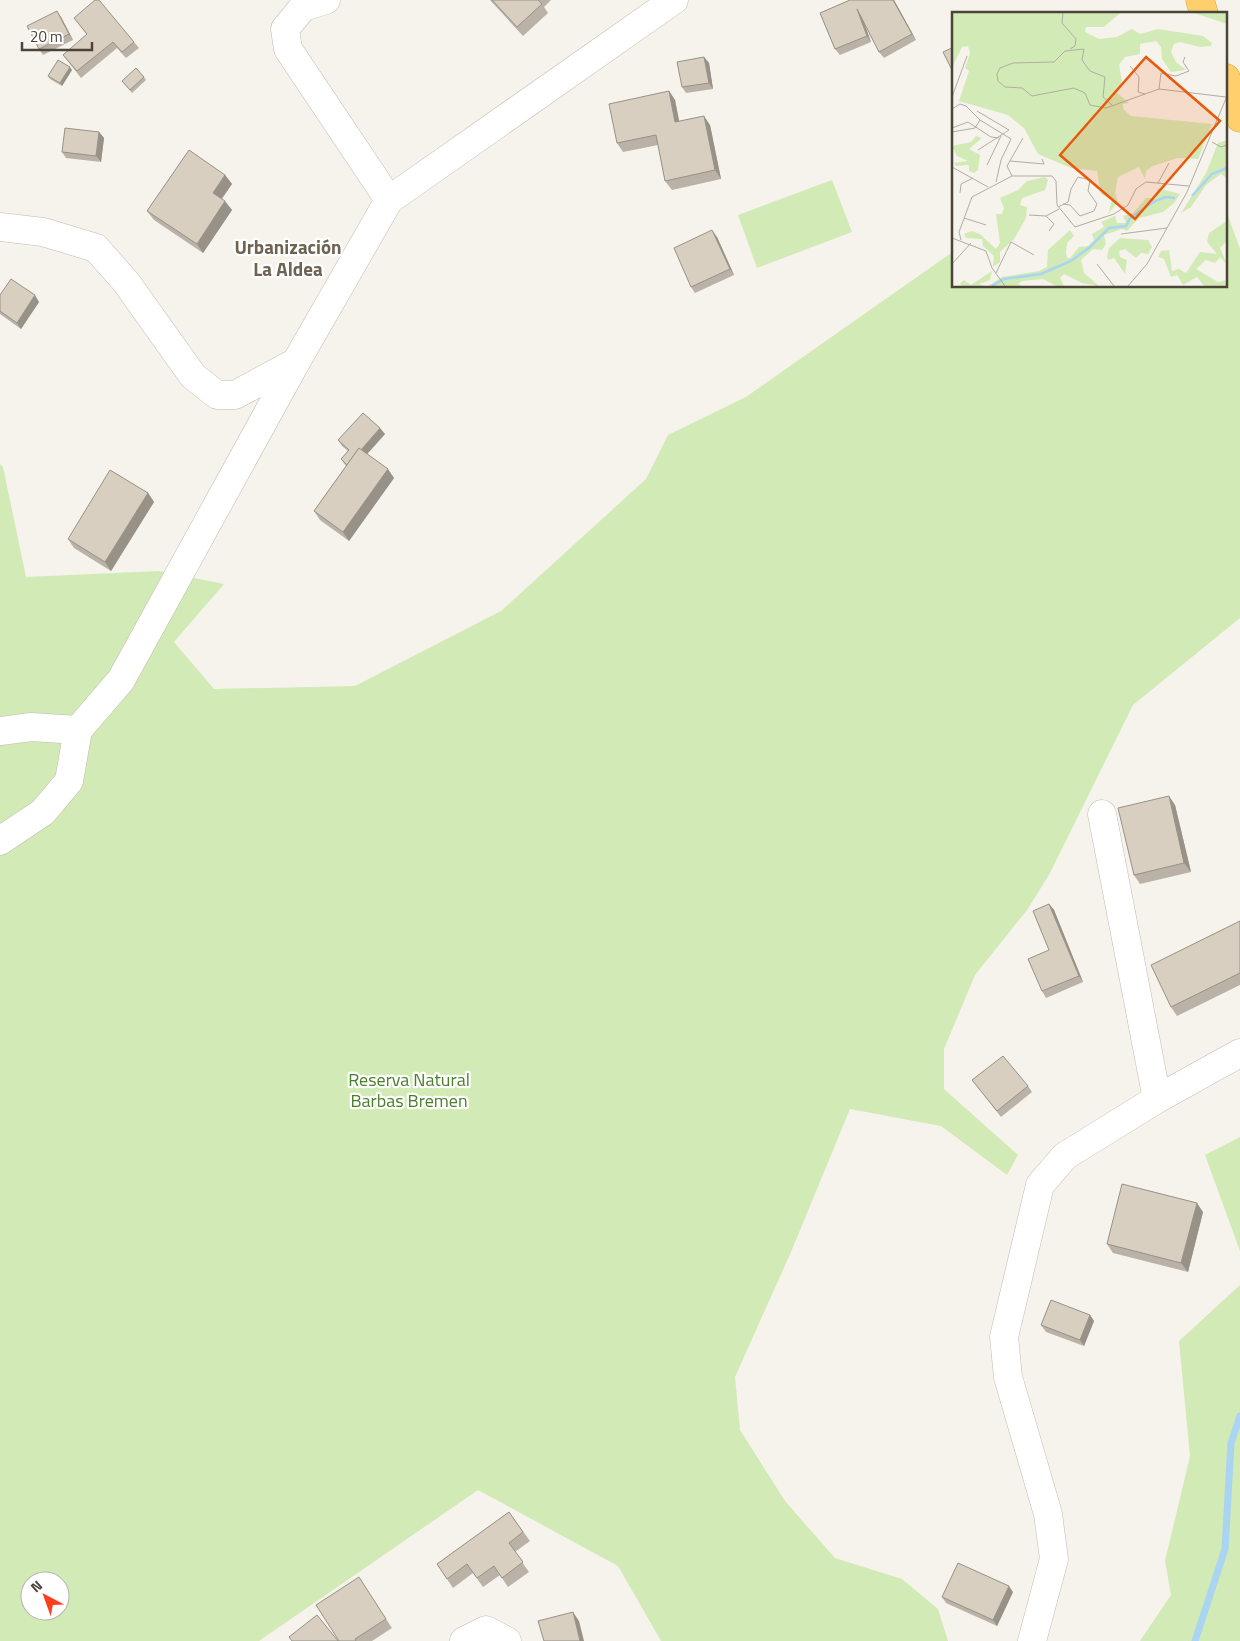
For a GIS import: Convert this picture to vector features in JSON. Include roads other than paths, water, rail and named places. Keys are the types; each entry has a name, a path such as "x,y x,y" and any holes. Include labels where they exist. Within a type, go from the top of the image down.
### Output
{"highway":[{"path":"1228,84 1240,118"}],"street":[{"path":"326,0 303,7 285,29 288,49 388,200"},
{"path":"0,841 43,812 69,781 78,730 121,680 296,362 388,200 674,0"},
{"path":"0,227 43,232 96,248 126,282 193,376 217,395 235,395 296,362"},
{"path":"0,731 31,727 78,730"},
{"path":"1102,814 1157,1099"},
{"path":"1032,1641 1054,1559 1048,1514 1008,1377 1004,1338 1040,1185 1066,1156 1157,1099 1240,1054"},
{"path":"464,1641 486,1630 507,1641"}],"waterway":[{"path":"1195,1641 1225,1549 1231,1443 1240,1416"}],"district":[{"name":"Urbanización La Aldea","path":"288,257"}],"park label":[{"name":"Reserva Natural Barbas Bremen","path":"409,1089"}]}
